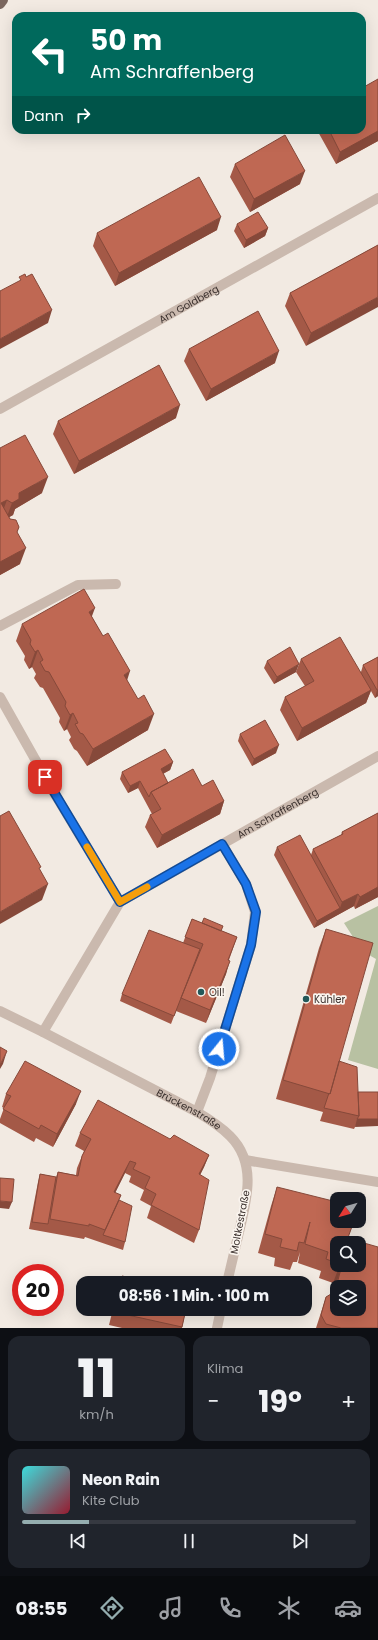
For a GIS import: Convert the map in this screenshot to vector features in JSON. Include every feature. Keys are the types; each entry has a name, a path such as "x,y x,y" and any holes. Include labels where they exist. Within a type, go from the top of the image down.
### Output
{"main road":[{"path":"0,4 3,0"}],"street":[{"name":"Am Goldberg","path":"0,409 378,198"},
{"path":"0,626 78,585 116,584"},
{"path":"0,697 53,791 120,902"},
{"name":"Am Schraffenberg","path":"43,1032 120,902 378,756"},
{"path":"198,1112 251,945 256,912 246,884 222,844"},
{"name":"Brückenstraße","path":"0,1011 198,1112 217,1124 231,1137 245,1160"},
{"path":"245,1160 378,1182"},
{"name":"Moltkestraße","path":"229,1276 247,1196 248,1176 245,1160"},
{"path":"217,1328 220,1316"}],"green space":[{"path":"378,906 378,1069 348,1060 376,959 362,951 344,923"}],"building":[{"path":"378,79 378,131 340,152 331,134 366,134 366,86"},
{"path":"285,135 305,171 254,199 235,164"},
{"path":"199,177 221,217 119,273 97,233"},
{"path":"258,212 268,228 246,240 237,224"},
{"path":"378,245 378,297 311,333 290,293"},
{"path":"25,274 26,277 32,274 52,310 0,339 0,291 21,280 19,277"},
{"path":"258,311 279,351 211,389 189,349"},
{"path":"159,365 180,405 79,461 58,421"},
{"path":"25,435 48,477 19,493 19,499 12,503 7,500 1,503 10,519 16,520 19,527 17,532 26,548 0,562 0,448"},
{"path":"84,589 95,608 89,612 103,636 108,633 130,671 124,675 138,699 144,695 154,714 93,749 83,734 80,733 75,724 78,723 73,713 70,715 65,706 66,702 49,672 45,671 40,662 43,660 38,650 35,652 30,644 31,640 22,624"},
{"path":"340,637 371,690 302,728 285,697 314,681 301,659"},
{"path":"290,647 299,664 277,677 267,661"},
{"path":"378,657 378,690 377,690 363,665"},
{"path":"265,720 279,745 254,759 240,734"},
{"path":"165,749 173,762 161,769 168,783 151,792 149,797 140,781 130,786 122,772"},
{"path":"193,769 202,786 213,780 224,801 162,835 150,815 161,809 151,792"},
{"path":"9,811 41,867 39,868 48,884 0,912 0,816"},
{"path":"378,813 378,887 360,897 358,894 342,902 313,849 343,834 342,832"},
{"path":"300,835 340,908 317,921 277,847"},
{"path":"204,918 223,926 221,931 202,923"},
{"name":"Oil!","path":"192,919 237,937 228,960 230,961 210,1010 181,998 203,944 185,937"},
{"path":"326,929 373,943 330,1094 283,1080"},
{"path":"149,930 200,949 174,1016 122,994"},
{"path":"0,1047 7,1051 0,1065"},
{"path":"25,1061 81,1091 57,1134 41,1125 39,1129 3,1109 11,1096 6,1094"},
{"path":"339,1061 357,1067 359,1116 324,1108 329,1093 330,1094"},
{"path":"358,1092 378,1092 378,1119 357,1119 359,1116"},
{"path":"98,1100 170,1139 174,1135 209,1155 199,1174 209,1180 199,1230 151,1205 156,1194 145,1188 150,1177 133,1169 136,1163 130,1161 114,1192 121,1195 105,1230 89,1224 89,1226 50,1219 58,1172 78,1176 82,1156 91,1139 80,1133"},
{"path":"40,1174 56,1177 48,1224 32,1222"},
{"path":"0,1178 14,1179 12,1202 0,1201"},
{"path":"277,1187 330,1200 330,1228 351,1228 349,1236 330,1236 330,1260 326,1259 328,1252 305,1244 310,1222 304,1243 299,1242 297,1251 280,1247 282,1239 265,1234"},
{"path":"119,1200 132,1206 125,1242 103,1235"},
{"path":"366,1244 378,1247 378,1328 341,1328 326,1324 321,1315 326,1297 330,1295 330,1316 366,1316 366,1280 338,1280 340,1272 366,1272"},
{"path":"132,1316 184,1316 182,1327"}],"slow traffic":[{"path":"87,847 120,902 147,887"}],"place":[{"name":"Oil!","path":"201,992"},
{"name":"Kühler","path":"306,999"}],"route":[{"path":"45,777 120,902 222,844 246,884 256,912 251,945 219,1049"}]}
